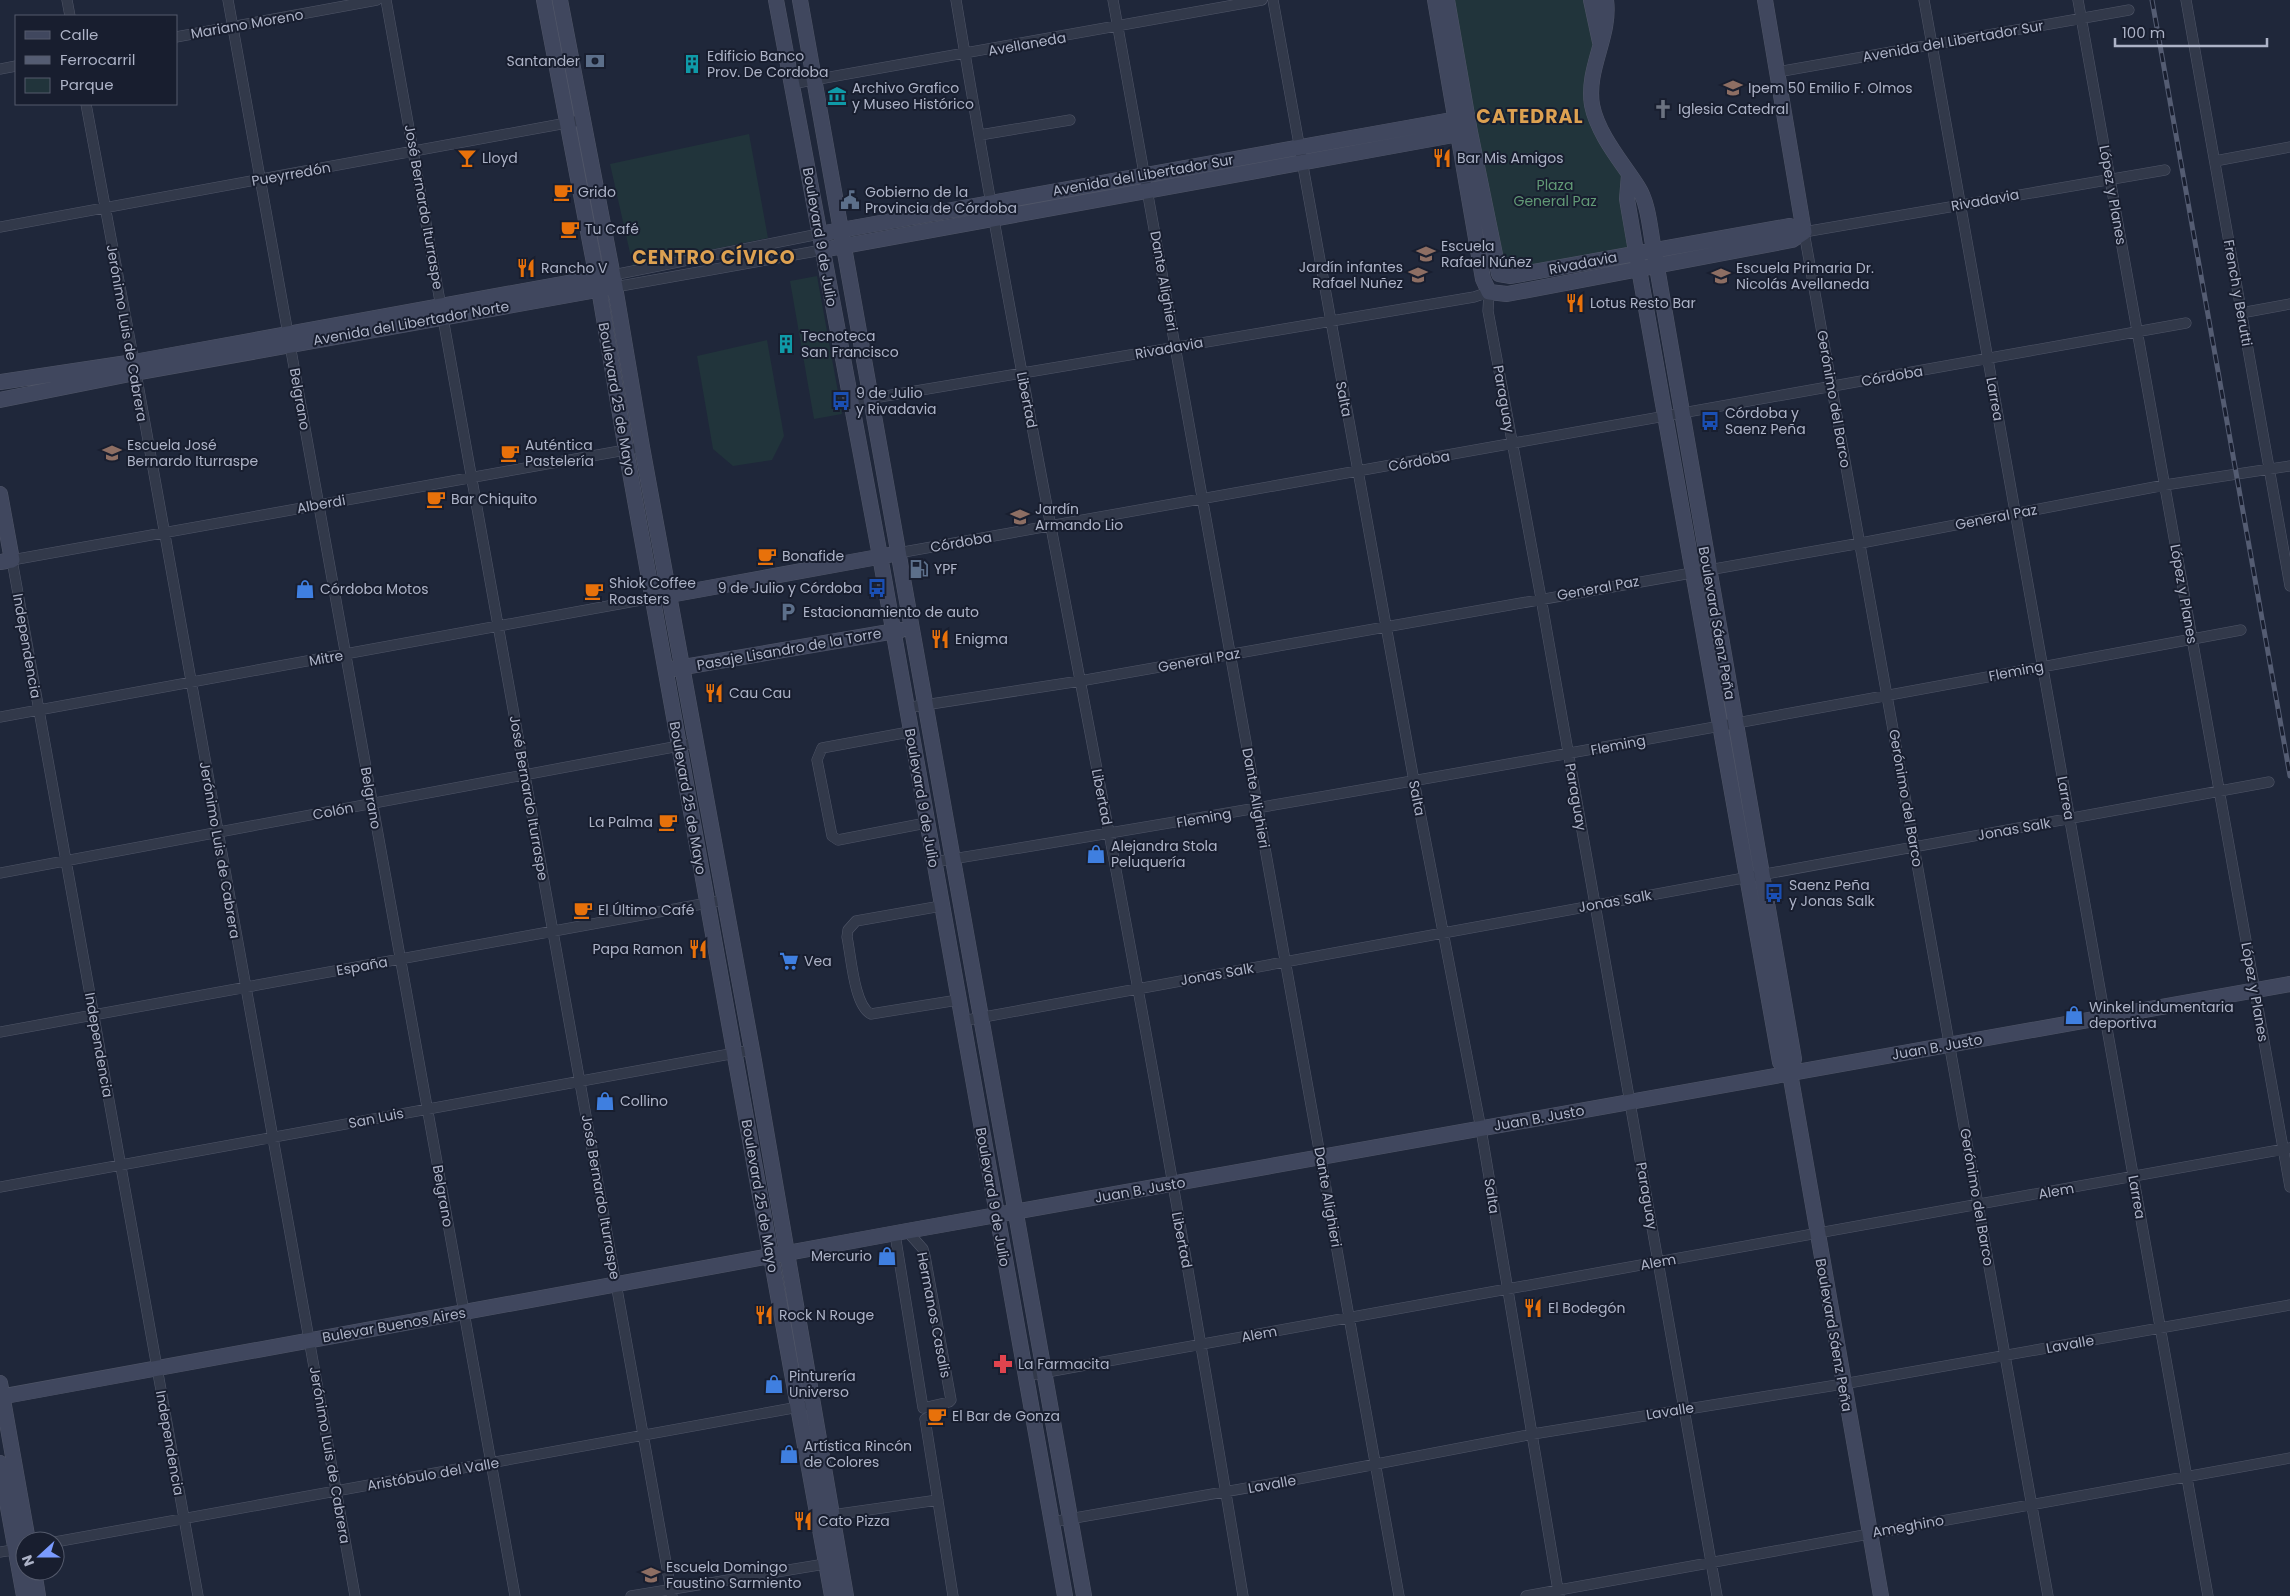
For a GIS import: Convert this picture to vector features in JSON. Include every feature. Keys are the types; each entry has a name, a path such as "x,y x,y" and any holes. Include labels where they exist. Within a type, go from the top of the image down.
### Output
{"main road":[{"name":"Boulevard 25 de Mayo","path":"544,0 598,283 652,598 736,1054 771,1256 832,1515 832,1596"},
{"name":"Boulevard 25 de Mayo","path":"560,0 614,281 668,595 788,1253 805,1406 833,1562 846,1596"},
{"name":"Boulevard 9 de Julio","path":"776,0 880,556 905,708 1065,1596"},
{"name":"Boulevard 9 de Julio","path":"800,0 1084,1596"},
{"name":"Paraguay","path":"1435,0 1462,126 1499,274"},
{"name":"Paraguay","path":"1447,0 1483,279 1489,292"},
{"name":"Boulevard Sáenz Peña","path":"1591,0 1601,44"},
{"name":"Boulevard Sáenz Peña","path":"1606,0 1608,14 1592,82 1592,104 1598,124 1639,188 1654,250 1735,723 1754,876"},
{"name":"Gerónimo del Barco","path":"1765,0 1804,232"},
{"name":"Avenida del Libertador Sur","path":"819,234 1146,175 1300,155 1462,126"},
{"name":"Avenida del Libertador Sur","path":"822,250 1148,191 1300,155"},
{"name":"Boulevard Sáenz Peña","path":"1629,175 1627,199 1638,269 1720,726 1794,1059 1790,1073 1816,1234 1881,1596"},
{"name":"Rivadavia","path":"1499,274 1511,276 1790,226 1804,232"},
{"name":"Rivadavia","path":"1489,292 1507,294 1656,266 1792,240 1804,232"},
{"path":"1489,292 1499,274"},
{"name":"Avenida del Libertador Norte","path":"0,400 135,368 614,281"},
{"name":"Avenida del Libertador Norte","path":"0,382 135,368"},
{"name":"Independencia","path":"0,494 6,561"},
{"name":"Córdoba","path":"652,598 898,553"},
{"name":"Pasaje Lisandro de la Torre","path":"666,670 912,628"},
{"name":"Juan B. Justo","path":"788,1253 2290,984"},
{"name":"Bulevar Buenos Aires","path":"1,1392 157,1369 788,1253"},
{"path":"1,1392 21,1531"},
{"path":"0,1463 19,1531"},
{"path":"24,1581 24,1596"},
{"path":"36,1581 38,1596"}],"street":[{"path":"67,0 70,15"},
{"name":"Belgrano","path":"228,0 515,1596"},
{"name":"Mariano Moreno","path":"178,37 378,0"},
{"name":"José Bernardo Iturraspe","path":"386,0 672,1593"},
{"name":"Libertad","path":"956,0 1022,373 1138,988 1202,1345 1243,1596"},
{"name":"Dante Alighieri","path":"1113,0 1146,175 1399,1596"},
{"name":"Avellaneda","path":"792,84 965,55 1262,0"},
{"name":"Salta","path":"1273,0 1329,322 1385,626 1442,933 1481,1129 1559,1593"},
{"name":"Larrea","path":"1924,0 2208,1596"},
{"name":"López y Planes","path":"2078,0 2255,990 2287,1149 2290,1187"},
{"name":"French y Berutti","path":"2186,0 2290,586"},
{"name":"Avenida del Libertador Sur","path":"1777,72 2129,10"},
{"path":"0,69 15,66"},
{"name":"Jerónimo Luis de Cabrera","path":"86,105 355,1596"},
{"name":"Pueyrredón","path":"0,227 583,120"},
{"path":"980,135 1070,120"},
{"path":"2215,161 2290,147"},
{"name":"Rivadavia","path":"1804,232 2165,170"},
{"name":"Gerónimo del Barco","path":"1804,232 2048,1596"},
{"name":"Avenida del Libertador Norte","path":"614,281 819,234"},
{"name":"Avenida del Libertador Norte","path":"614,281 822,250"},
{"name":"Rivadavia","path":"850,402 1474,298 1489,292"},
{"name":"Paraguay","path":"1489,292 1488,311 1569,754 1717,1596"},
{"path":"2241,313 2290,304"},
{"name":"Córdoba","path":"898,553 2186,322"},
{"name":"Alberdi","path":"6,561 642,447"},
{"name":"General Paz","path":"905,708 1080,681 1860,543 2165,485 2290,466"},
{"name":"Independencia","path":"6,561 39,710 198,1596"},
{"name":"Mitre","path":"0,717 652,598"},
{"name":"Fleming","path":"934,862 1110,835 1569,754 2241,630"},
{"path":"910,732 822,748 818,753 817,760 832,836 838,840 926,822"},
{"name":"Colón","path":"0,873 695,743"},
{"name":"Jonas Salk","path":"962,1020 2269,782"},
{"name":"España","path":"0,1032 724,900"},
{"path":"942,906 856,921 848,930 847,937 859,1000 862,1008 871,1014 958,1000"},
{"name":"San Luis","path":"0,1187 752,1050"},
{"name":"Alem","path":"1025,1376 2287,1149"},
{"name":"Boulevard 25 de Mayo","path":"753,1156 770,1154"},
{"name":"Hermanos Casalis","path":"901,1232 923,1249 951,1400 923,1408 901,1232"},
{"name":"Lavalle","path":"1052,1522 1226,1492 1532,1434 1843,1384 2290,1305"},
{"name":"Aristóbulo del Valle","path":"65,1540 805,1406"},
{"path":"925,1419 953,1596"},
{"name":"Ameghino","path":"1526,1596 1559,1593 1711,1562 2290,1458"},
{"path":"832,1515 938,1500"},
{"path":"0,1552 15,1548"},
{"path":"631,1596 672,1593 833,1562"}],"green space":[{"name":"Plaza General Paz","path":"1447,0 1591,0 1595,21 1591,92 1629,175 1637,253 1504,277"},
{"path":"749,134 768,238 633,266 610,164"},
{"path":"817,276 842,414 814,419 790,281"},
{"path":"767,340 784,436 772,460 733,466 713,449 697,356"}],"railway":[{"path":"2152,0 2290,776"}],"place":[{"name":"Santander","path":"595,61"},
{"name":"Edificio Banco Prov. De Cordoba","path":"692,64"},
{"name":"Ipem 50 Emilio F. Olmos","path":"1733,88"},
{"name":"Archivo Grafico y Museo Histórico","path":"837,96"},
{"name":"Iglesia Catedral","path":"1663,109"},
{"name":"Lloyd","path":"467,158"},
{"name":"Bar Mis Amigos","path":"1442,158"},
{"name":"Grido","path":"563,192"},
{"name":"Gobierno de la Provincia de Córdoba","path":"850,200"},
{"name":"Tu Café","path":"570,229"},
{"name":"Escuela Rafael Núñez","path":"1426,254"},
{"name":"Rancho V","path":"526,268"},
{"name":"Jardín infantes Rafael Nuñez","path":"1418,275"},
{"name":"Escuela Primaria Dr. Nicolás Avellaneda","path":"1721,276"},
{"name":"Lotus Resto Bar","path":"1575,303"},
{"name":"Tecnoteca San Francisco","path":"786,344"},
{"name":"9 de Julio y Rivadavia","path":"841,401"},
{"name":"Córdoba y Saenz Peña","path":"1710,421"},
{"name":"Escuela José Bernardo Iturraspe","path":"112,453"},
{"name":"Auténtica Pastelería","path":"510,453"},
{"name":"Bar Chiquito","path":"436,499"},
{"name":"Jardín Armando Lio","path":"1020,517"},
{"name":"Bonafide","path":"767,556"},
{"name":"YPF","path":"919,569"},
{"name":"9 de Julio y Córdoba","path":"877,588"},
{"name":"Córdoba Motos","path":"305,589"},
{"name":"Shiok Coffee Roasters","path":"594,591"},
{"name":"Estacionamiento de auto","path":"788,612"},
{"name":"Enigma","path":"940,639"},
{"name":"Cau Cau","path":"714,693"},
{"name":"La Palma","path":"668,822"},
{"name":"Alejandra Stola Peluquería","path":"1096,854"},
{"name":"Saenz Peña y Jonas Salk","path":"1774,893"},
{"name":"El Último Café","path":"583,910"},
{"name":"Papa Ramon","path":"698,949"},
{"name":"Vea","path":"789,961"},
{"name":"Winkel indumentaria deportiva","path":"2074,1015"},
{"name":"Collino","path":"605,1101"},
{"name":"Mercurio","path":"887,1256"},
{"name":"El Bodegón","path":"1533,1308"},
{"name":"Rock N Rouge","path":"764,1315"},
{"name":"La Farmacita","path":"1003,1364"},
{"name":"Pinturería Universo","path":"774,1384"},
{"name":"El Bar de Gonza","path":"937,1416"},
{"name":"Artística Rincón de Colores","path":"789,1454"},
{"name":"Cato Pizza","path":"803,1521"},
{"name":"Escuela Domingo Faustino Sarmiento","path":"651,1575"}],"district":[{"name":"CATEDRAL","path":"1530,116"},
{"name":"CENTRO CÍVICO","path":"714,257"}]}
